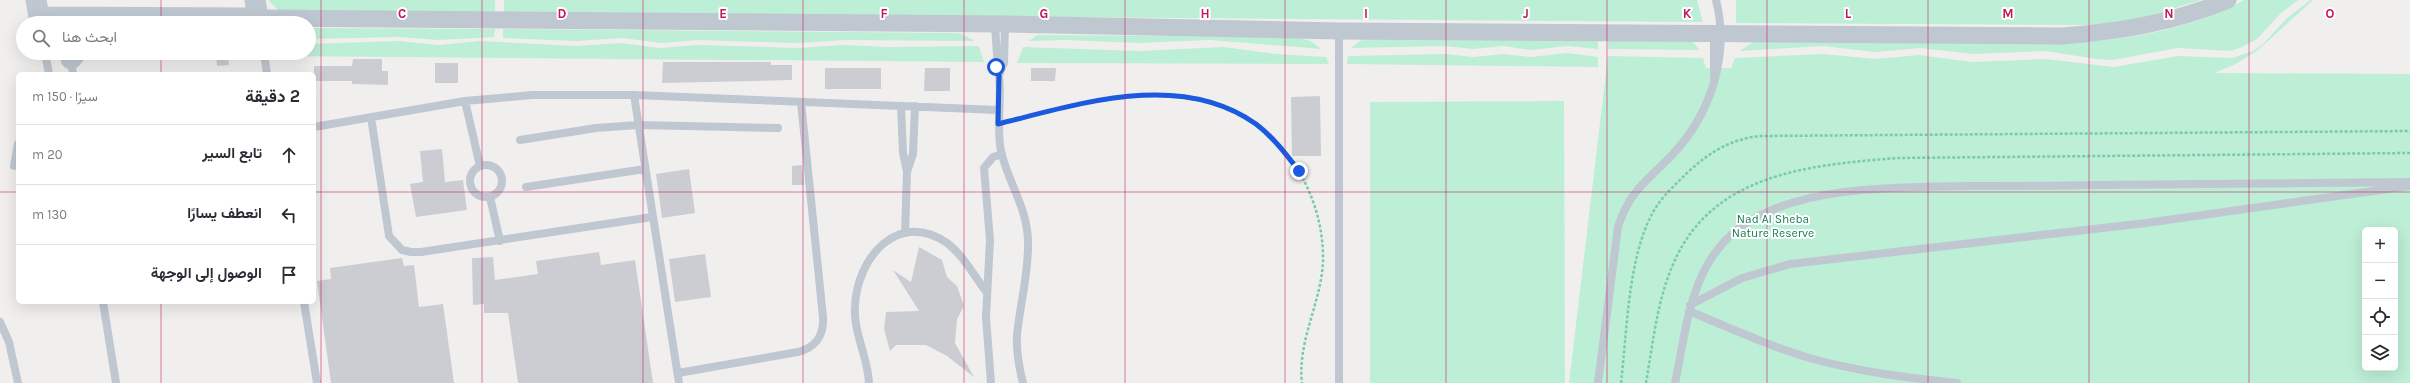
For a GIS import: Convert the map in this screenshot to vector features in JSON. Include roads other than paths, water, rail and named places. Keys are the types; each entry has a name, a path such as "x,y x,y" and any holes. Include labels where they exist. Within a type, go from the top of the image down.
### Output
{"street":[{"path":"91,0 105,16"},
{"path":"208,16 257,14 1000,24 1339,31 1717,32 2062,36 2106,33 2149,26 2192,15 2228,0"},
{"path":"39,13 64,13 83,16"}],"lane":[{"path":"1598,383 1614,246 1624,210 1644,180 1671,155 1687,137 1702,111 1714,80 1717,32 1716,0"},
{"path":"1000,24 996,63 999,75 998,124 1002,154 1020,200 1028,241 1028,262 1017,336 1018,364 1023,383"},
{"path":"1339,31 1339,383"},
{"path":"47,60 49,72"},
{"path":"265,60 267,72"},
{"path":"316,127 465,101 532,95 634,95 998,110"},
{"path":"634,95 679,383"},
{"path":"465,101 480,166"},
{"path":"678,373 803,350 815,344 821,336 823,317 801,102"},
{"path":"901,106 903,153 907,172 905,233"},
{"path":"907,172 912,160 915,106"},
{"path":"371,117 386,227 394,244 411,252 500,241 652,217"},
{"path":"520,140 596,128 638,124 778,128"},
{"path":"991,383 986,341 990,240 984,168 993,157 1002,154"},
{"path":"14,166 16,155"},
{"path":"480,166 494,168 502,180 501,187 497,194 490,197 477,195 470,183 474,170 480,166"},
{"path":"526,187 645,169"},
{"path":"1675,383 1690,308 1701,275 1718,249 1741,227 1768,211 1798,201 1899,187 2410,182"},
{"path":"1690,308 1742,278 1790,264 2146,223 2410,186"},
{"path":"490,197 500,241"},
{"path":"869,383 868,369 856,323 856,290 868,260 878,247 890,238 905,233 920,232 935,236 948,244 969,267 987,293"},
{"path":"103,304 116,383"},
{"path":"304,304 317,383"},
{"path":"1690,308 1776,347 1812,359 1886,375 1957,383"},
{"path":"0,322 9,342 18,383"},
{"path":"1886,375 1890,383"}],"park label":[{"name":"Nad Al Sheba Nature Reserve","path":"1773,226"}]}
